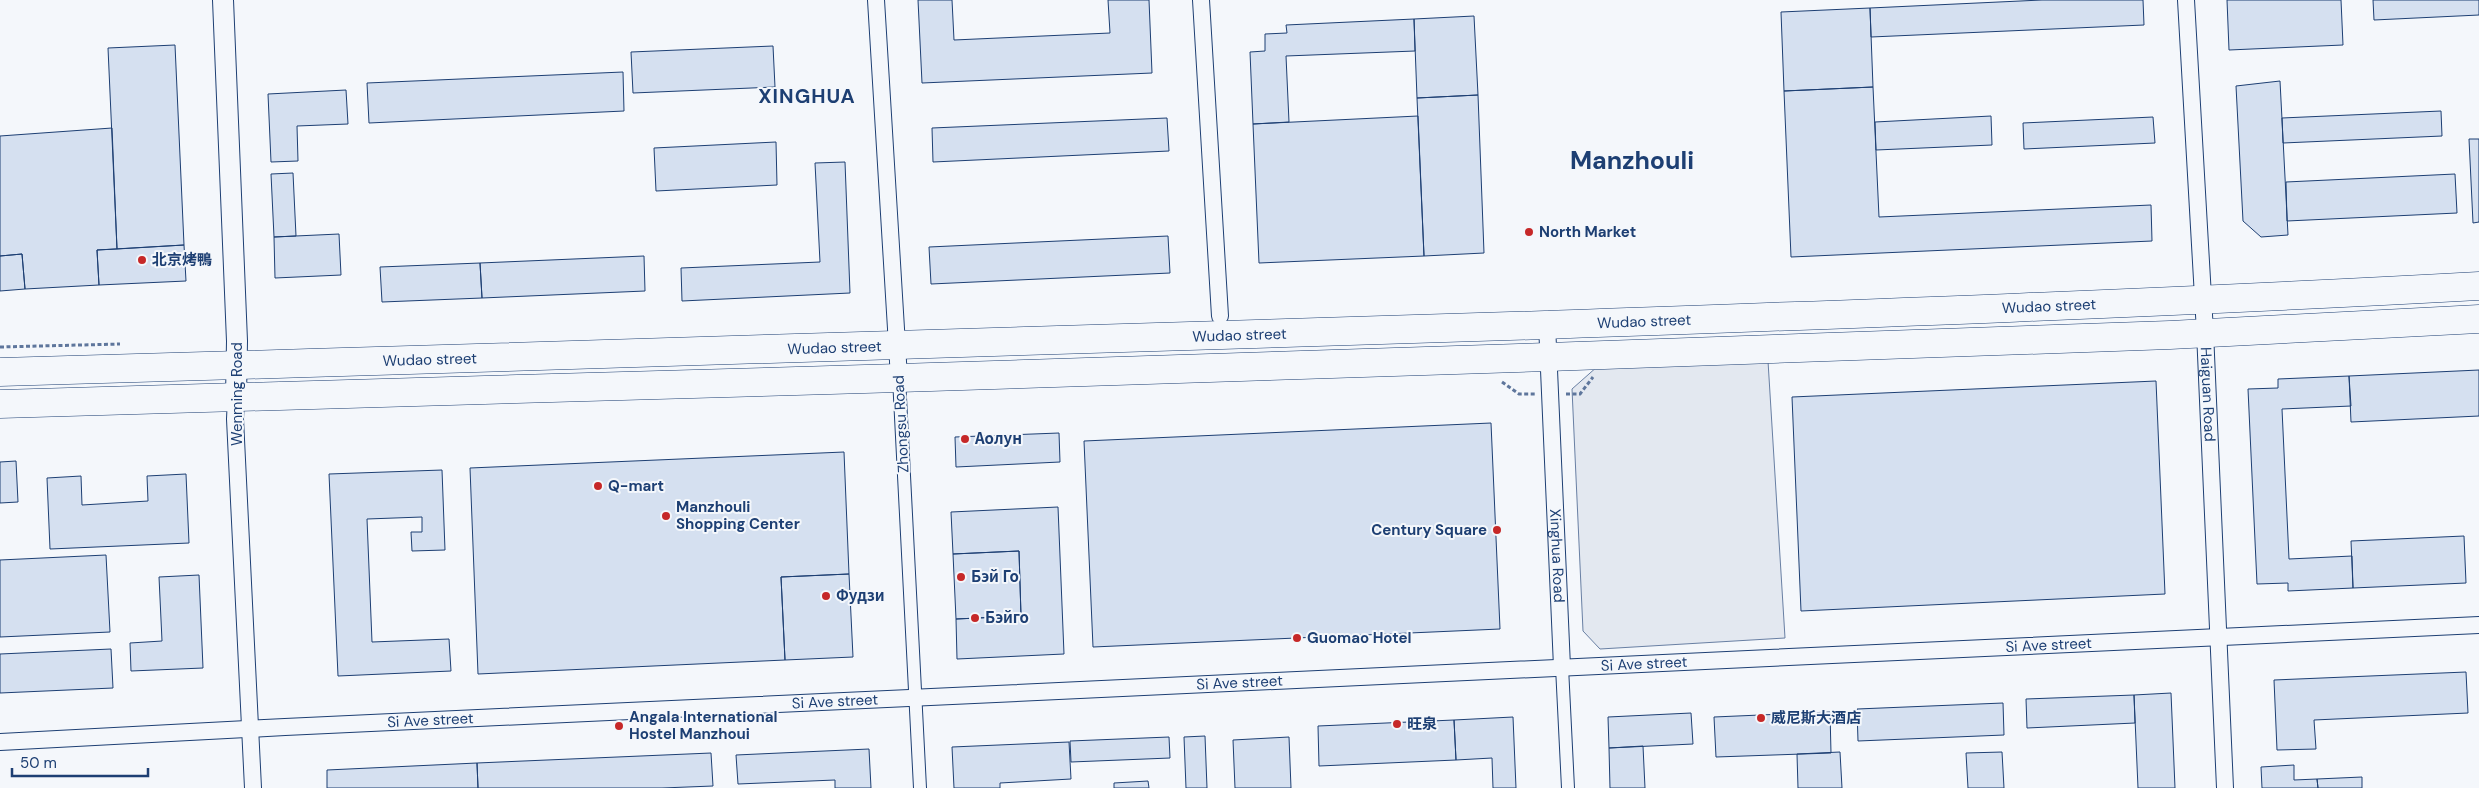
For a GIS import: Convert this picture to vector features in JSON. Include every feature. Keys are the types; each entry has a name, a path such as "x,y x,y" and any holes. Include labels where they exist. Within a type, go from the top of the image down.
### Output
{"highway":[{"name":"Wudao street","path":"0,372 897,347 2203,301 2479,286"},
{"name":"Wudao street","path":"0,404 1548,357 2205,332 2479,319"}],"street":[{"name":"Wenming Road","path":"224,0 236,397 253,788"},
{"name":"Zhongsu Road","path":"876,0 899,378 920,788"},
{"path":"1201,0 1220,316"},
{"name":"Haiguan Road","path":"2186,0 2205,332 2224,788"},
{"name":"Xinghua Road","path":"1547,324 1568,788"},
{"name":"Si Ave street","path":"0,742 250,728 2218,635 2479,625"}],"shaded area":[{"path":"1768,361 1785,638 1600,649 1583,631 1572,389 1598,366"}],"building":[{"path":"918,0 952,0 954,40 1110,33 1108,0 1149,0 1152,73 922,83"},
{"path":"2042,0 2143,0 2144,25 1871,37 1870,8"},
{"path":"2227,0 2341,0 2343,45 2229,50"},
{"path":"2373,0 2479,0 2479,15 2374,20"},
{"path":"1870,8 1873,87 1784,91 1781,12"},
{"path":"1474,16 1478,95 1417,98 1414,19"},
{"path":"1414,19 1415,51 1286,56 1289,122 1253,124 1250,52 1265,51 1265,34 1287,33 1286,25"},
{"path":"175,45 184,245 117,249 108,48"},
{"path":"773,46 775,87 633,93 631,52"},
{"path":"623,72 624,111 369,123 367,83"},
{"path":"2280,81 2288,235 2261,237 2243,221 2236,86"},
{"path":"1873,87 1879,217 2151,205 2152,241 1791,257 1784,91"},
{"path":"346,90 348,124 297,126 298,161 271,162 268,94"},
{"path":"1478,95 1484,253 1424,256 1417,98"},
{"path":"2441,111 2442,136 2283,143 2282,118"},
{"path":"1418,116 1424,256 1259,263 1253,124"},
{"path":"1991,116 1992,145 1876,150 1875,122"},
{"path":"2153,117 2155,143 2024,149 2023,123"},
{"path":"1167,118 1169,151 933,162 932,128"},
{"path":"112,128 117,249 97,250 99,285 25,289 22,254 0,256 0,136"},
{"path":"2469,139 2479,139 2479,222 2473,223"},
{"path":"776,142 777,185 656,191 654,148"},
{"path":"845,162 850,293 682,301 681,268 820,262 815,163"},
{"path":"293,173 296,236 274,237 271,174"},
{"path":"2455,174 2457,213 2287,221 2286,182"},
{"path":"339,234 341,275 275,278 274,237"},
{"path":"1168,236 1170,273 931,284 929,247"},
{"path":"184,245 186,281 99,285 97,250"},
{"path":"22,254 25,289 0,291 0,256"},
{"path":"644,256 645,291 482,298 480,263"},
{"path":"480,263 482,298 382,302 380,267"},
{"path":"2479,370 2479,416 2351,422 2349,376"},
{"path":"2349,376 2351,406 2282,409 2289,559 2352,556 2353,588 2288,591 2288,583 2257,584 2248,389 2278,388 2278,379"},
{"path":"2156,381 2165,594 1801,611 1792,397"},
{"path":"1491,423 1500,629 1093,647 1084,441"},
{"path":"1059,433 1060,462 956,467 955,437"},
{"path":"844,452 849,574 781,577 785,660 478,674 470,468"},
{"path":"16,461 18,502 0,503 0,462"},
{"path":"442,470 445,550 412,551 411,532 422,532 422,517 367,519 372,642 449,639 451,671 338,676 329,474"},
{"path":"186,474 189,543 50,549 47,478 81,476 82,505 148,501 147,476"},
{"path":"1058,507 1064,654 957,659 956,619 1021,616 1019,551 953,554 951,512"},
{"path":"2464,536 2466,583 2353,588 2351,541"},
{"path":"1019,551 1021,616 956,619 953,554"},
{"path":"106,555 110,632 0,637 0,560"},
{"path":"849,574 853,657 785,660 781,577"},
{"path":"199,575 203,668 131,671 130,643 162,641 159,577"},
{"path":"111,649 113,688 0,693 0,654"},
{"path":"2466,672 2468,713 2314,720 2316,749 2277,750 2274,680"},
{"path":"2171,693 2175,788 2138,788 2134,695"},
{"path":"2134,695 2135,723 2027,728 2026,699"},
{"path":"2003,703 2004,735 1858,741 1857,709"},
{"path":"1830,712 1831,753 1716,757 1714,717"},
{"path":"1691,713 1693,744 1609,748 1608,717"},
{"path":"1513,717 1516,788 1493,788 1492,758 1456,760 1454,720"},
{"path":"1454,720 1456,760 1319,766 1318,726"},
{"path":"1205,736 1207,788 1186,788 1184,737"},
{"path":"1169,737 1170,758 1071,762 1070,741"},
{"path":"1289,737 1291,788 1235,788 1233,740"},
{"path":"1069,742 1071,779 1000,783 1000,788 954,788 952,747"},
{"path":"1643,746 1645,788 1610,788 1609,748"},
{"path":"869,749 871,788 835,788 835,780 738,784 736,755"},
{"path":"1840,752 1842,788 1798,788 1797,754"},
{"path":"2002,752 2004,788 1968,788 1966,753"},
{"path":"711,753 713,786 662,788 478,788 477,763"},
{"path":"477,763 478,788 327,788 327,770"},
{"path":"2294,765 2294,780 2317,779 2318,788 2262,788 2261,767"},
{"path":"2362,777 2362,788 2318,788 2317,779"},
{"path":"1148,781 1149,788 1114,788 1114,783"}],"place":[{"name":"North Market","path":"1529,232"},
{"name":"北京烤鴨","path":"142,260"},
{"name":"Аолун","path":"965,439"},
{"name":"Q-mart","path":"598,486"},
{"name":"Manzhouli Shopping Center","path":"666,516"},
{"name":"Century Square","path":"1497,530"},
{"name":"Бэй Го","path":"961,577"},
{"name":"Фудзи","path":"826,596"},
{"name":"Бэйго","path":"975,618"},
{"name":"Guomao Hotel","path":"1297,638"},
{"name":"威尼斯大酒店","path":"1761,718"},
{"name":"旺泉","path":"1397,724"},
{"name":"Angala International Hostel Manzhoui","path":"619,726"}],"district":[{"name":"XINGHUA","path":"807,96"},
{"name":"Manzhouli","path":"1632,160"}]}
